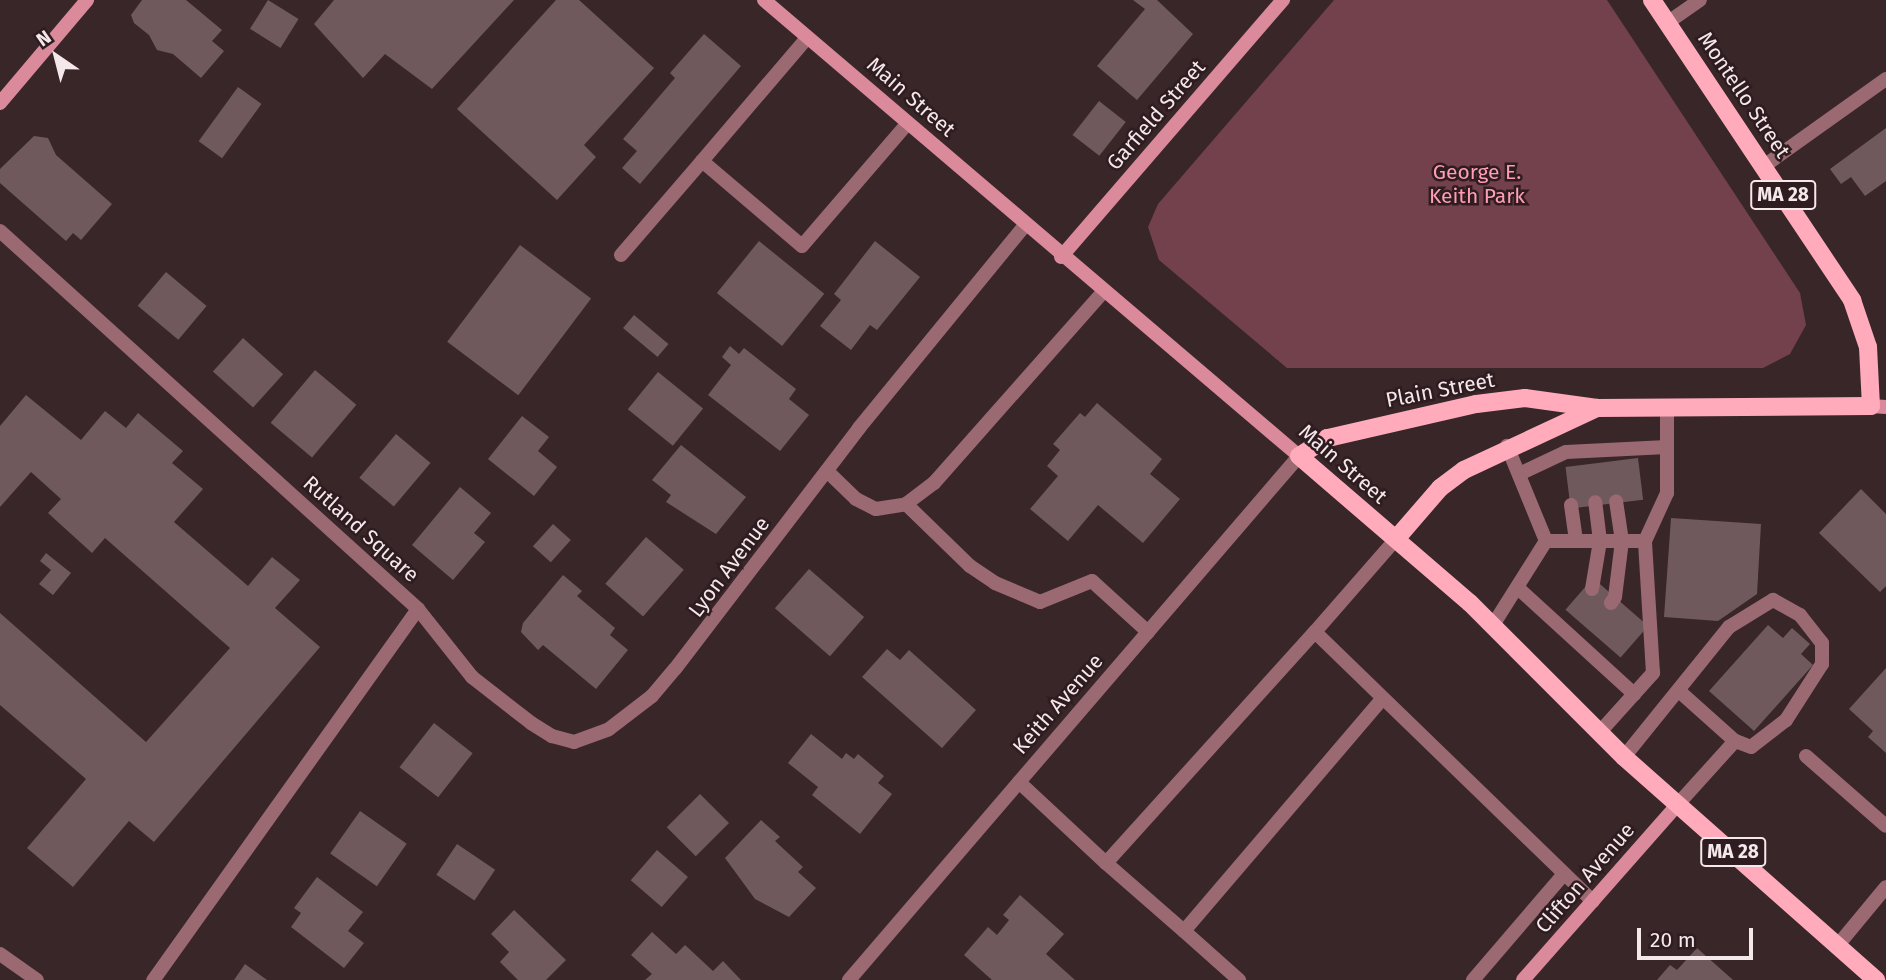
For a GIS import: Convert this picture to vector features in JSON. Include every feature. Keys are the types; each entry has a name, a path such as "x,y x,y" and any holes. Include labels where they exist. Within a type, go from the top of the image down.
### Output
{"main road":[{"path":"0,103 87,0"},
{"name":"Main Street","path":"764,0 1061,257 1396,539 1493,625 1624,757 1876,980"},
{"name":"Garfield Street","path":"1061,257 1283,0"},
{"name":"Montello Street","path":"1652,0 1839,279 1863,324 1879,406"},
{"name":"Plain Street","path":"1299,456 1320,440 1476,404 1525,398 1597,408 1879,406"},
{"name":"Plain Street","path":"1396,539 1451,478 1507,446 1597,408"},
{"name":"Clifton Avenue","path":"1523,980 1678,804"}],"street":[{"path":"1667,23 1700,0"},
{"path":"621,254 807,38"},
{"path":"1764,166 1886,79"},
{"path":"702,161 802,246 907,124"},
{"name":"Lyon Avenue","path":"418,609 472,677 510,709 552,736 574,742 591,737 652,696 753,572 827,471 1025,225"},
{"name":"Rutland Square","path":"0,231 418,609 153,980"},
{"path":"827,471 856,499 876,509 906,504 934,483 1103,292"},
{"path":"1599,733 1653,673 1645,541 1667,493 1667,406"},
{"path":"1507,446 1546,541"},
{"path":"1519,474 1566,459 1667,447"},
{"name":"Keith Avenue","path":"849,980 1299,456"},
{"path":"1611,603 1615,597 1622,541 1616,501"},
{"path":"1592,589 1600,541 1595,502"},
{"path":"906,504 971,566 1017,593 1040,602 1092,581 1148,632"},
{"path":"1571,505 1576,541"},
{"path":"1106,863 1396,539"},
{"path":"1546,541 1645,541"},
{"path":"1493,625 1519,589 1546,541"},
{"path":"1519,589 1582,640 1634,694"},
{"path":"1624,757 1729,627 1773,600 1800,615 1822,643 1822,664 1786,720 1751,747 1735,741 1679,691"},
{"path":"1315,632 1593,901"},
{"path":"1184,931 1383,698"},
{"path":"1678,804 1735,741"},
{"path":"1806,756 1886,826"},
{"path":"1019,782 1239,980"},
{"path":"1473,980 1564,874"},
{"path":"1838,946 1886,887"},
{"path":"0,954 37,980"}],"green space":[{"name":"George E. Keith Park","path":"1334,0 1607,0 1800,293 1806,325 1790,354 1763,368 1287,368 1159,260 1148,227 1158,204"}],"building":[{"path":"142,0 186,0 222,30 212,41 224,51 201,78 173,54 157,50 149,35 134,23 131,15"},
{"path":"268,0 299,19 281,48 250,29"},
{"path":"334,0 514,0 432,89 385,54 363,78 314,24"},
{"path":"556,0 579,0 654,68 584,145 596,157 557,200 457,109"},
{"path":"1133,0 1157,0 1193,34 1137,100 1097,66 1145,9"},
{"path":"704,34 741,66 640,184 622,168 637,151 623,139 675,78 670,73"},
{"path":"238,87 261,104 222,158 199,141"},
{"path":"1099,101 1126,122 1099,156 1073,135"},
{"path":"1886,128 1886,181 1865,196 1851,177 1841,184 1830,169"},
{"path":"34,136 48,138 56,155 112,204 81,240 73,233 66,241 0,183 0,169"},
{"path":"759,241 824,294 782,346 717,293"},
{"path":"875,241 920,277 877,330 870,325 851,350 820,326 841,300 834,294"},
{"path":"520,245 591,299 518,395 447,342"},
{"path":"166,272 207,306 178,340 138,306"},
{"path":"634,315 668,344 658,357 623,328"},
{"path":"243,338 283,374 253,408 213,371"},
{"path":"730,346 739,354 744,348 796,389 789,399 809,415 780,451 708,395 731,365 722,357"},
{"path":"315,370 356,405 312,458 271,423"},
{"path":"658,372 703,409 673,446 628,409"},
{"path":"26,395 81,440 105,411 126,428 138,413 183,451 172,463 203,489 174,522 248,586 272,557 300,580 275,608 320,647 154,842 129,821 73,887 27,848 86,779 0,705 0,613 146,742 230,648 105,538 92,553 48,513 61,499 31,472 0,507 0,426"},
{"path":"1097,403 1162,459 1150,474 1180,499 1143,543 1098,505 1068,541 1030,509 1058,476 1047,466 1060,450 1053,444 1080,413 1085,417"},
{"path":"522,416 549,437 538,451 557,467 534,496 488,459"},
{"path":"396,434 430,463 394,507 359,478"},
{"path":"681,445 746,497 716,534 666,502 671,495 652,480"},
{"path":"1638,458 1643,500 1571,509 1566,467"},
{"path":"460,487 491,513 474,533 485,542 453,580 412,545"},
{"path":"1861,489 1886,514 1886,586 1880,592 1819,533"},
{"path":"1671,518 1761,524 1757,594 1718,621 1664,617"},
{"path":"553,524 571,540 551,562 533,546"},
{"path":"646,537 684,570 643,617 605,584"},
{"path":"46,553 71,573 53,595 39,584 51,570 40,561"},
{"path":"809,569 864,617 830,656 775,608"},
{"path":"563,575 582,591 577,596 615,628 610,635 628,650 596,689 543,645 538,650 521,632 523,623"},
{"path":"1593,578 1648,626 1621,658 1565,610"},
{"path":"1768,625 1783,638 1792,628 1810,644 1801,654 1813,665 1754,731 1709,691"},
{"path":"887,649 900,660 909,650 976,710 942,748 862,677"},
{"path":"1886,668 1886,753 1868,737 1873,731 1849,709"},
{"path":"434,723 473,753 438,797 400,767"},
{"path":"811,734 842,759 846,753 854,759 858,754 884,776 878,783 892,794 860,834 812,795 818,787 788,763"},
{"path":"700,794 729,823 696,856 667,827"},
{"path":"360,811 407,844 377,886 330,854"},
{"path":"761,820 780,837 775,841 803,867 798,872 816,888 789,917 755,899 725,858"},
{"path":"457,844 495,870 474,900 436,875"},
{"path":"657,850 688,877 662,907 631,880"},
{"path":"317,877 363,912 348,931 364,943 344,968 291,927 301,913 294,908"},
{"path":"1020,895 1064,934 1046,954 1075,980 992,980 964,955 988,927 997,935 1009,920 1003,915"},
{"path":"514,910 566,960 546,980 518,980 500,962 509,952 491,934"},
{"path":"652,932 676,954 685,945 713,971 723,961 741,980 645,980 652,974 631,955"},
{"path":"1697,948 1733,980 1657,980 1670,965 1677,970"},
{"path":"245,964 267,980 234,980"}]}
